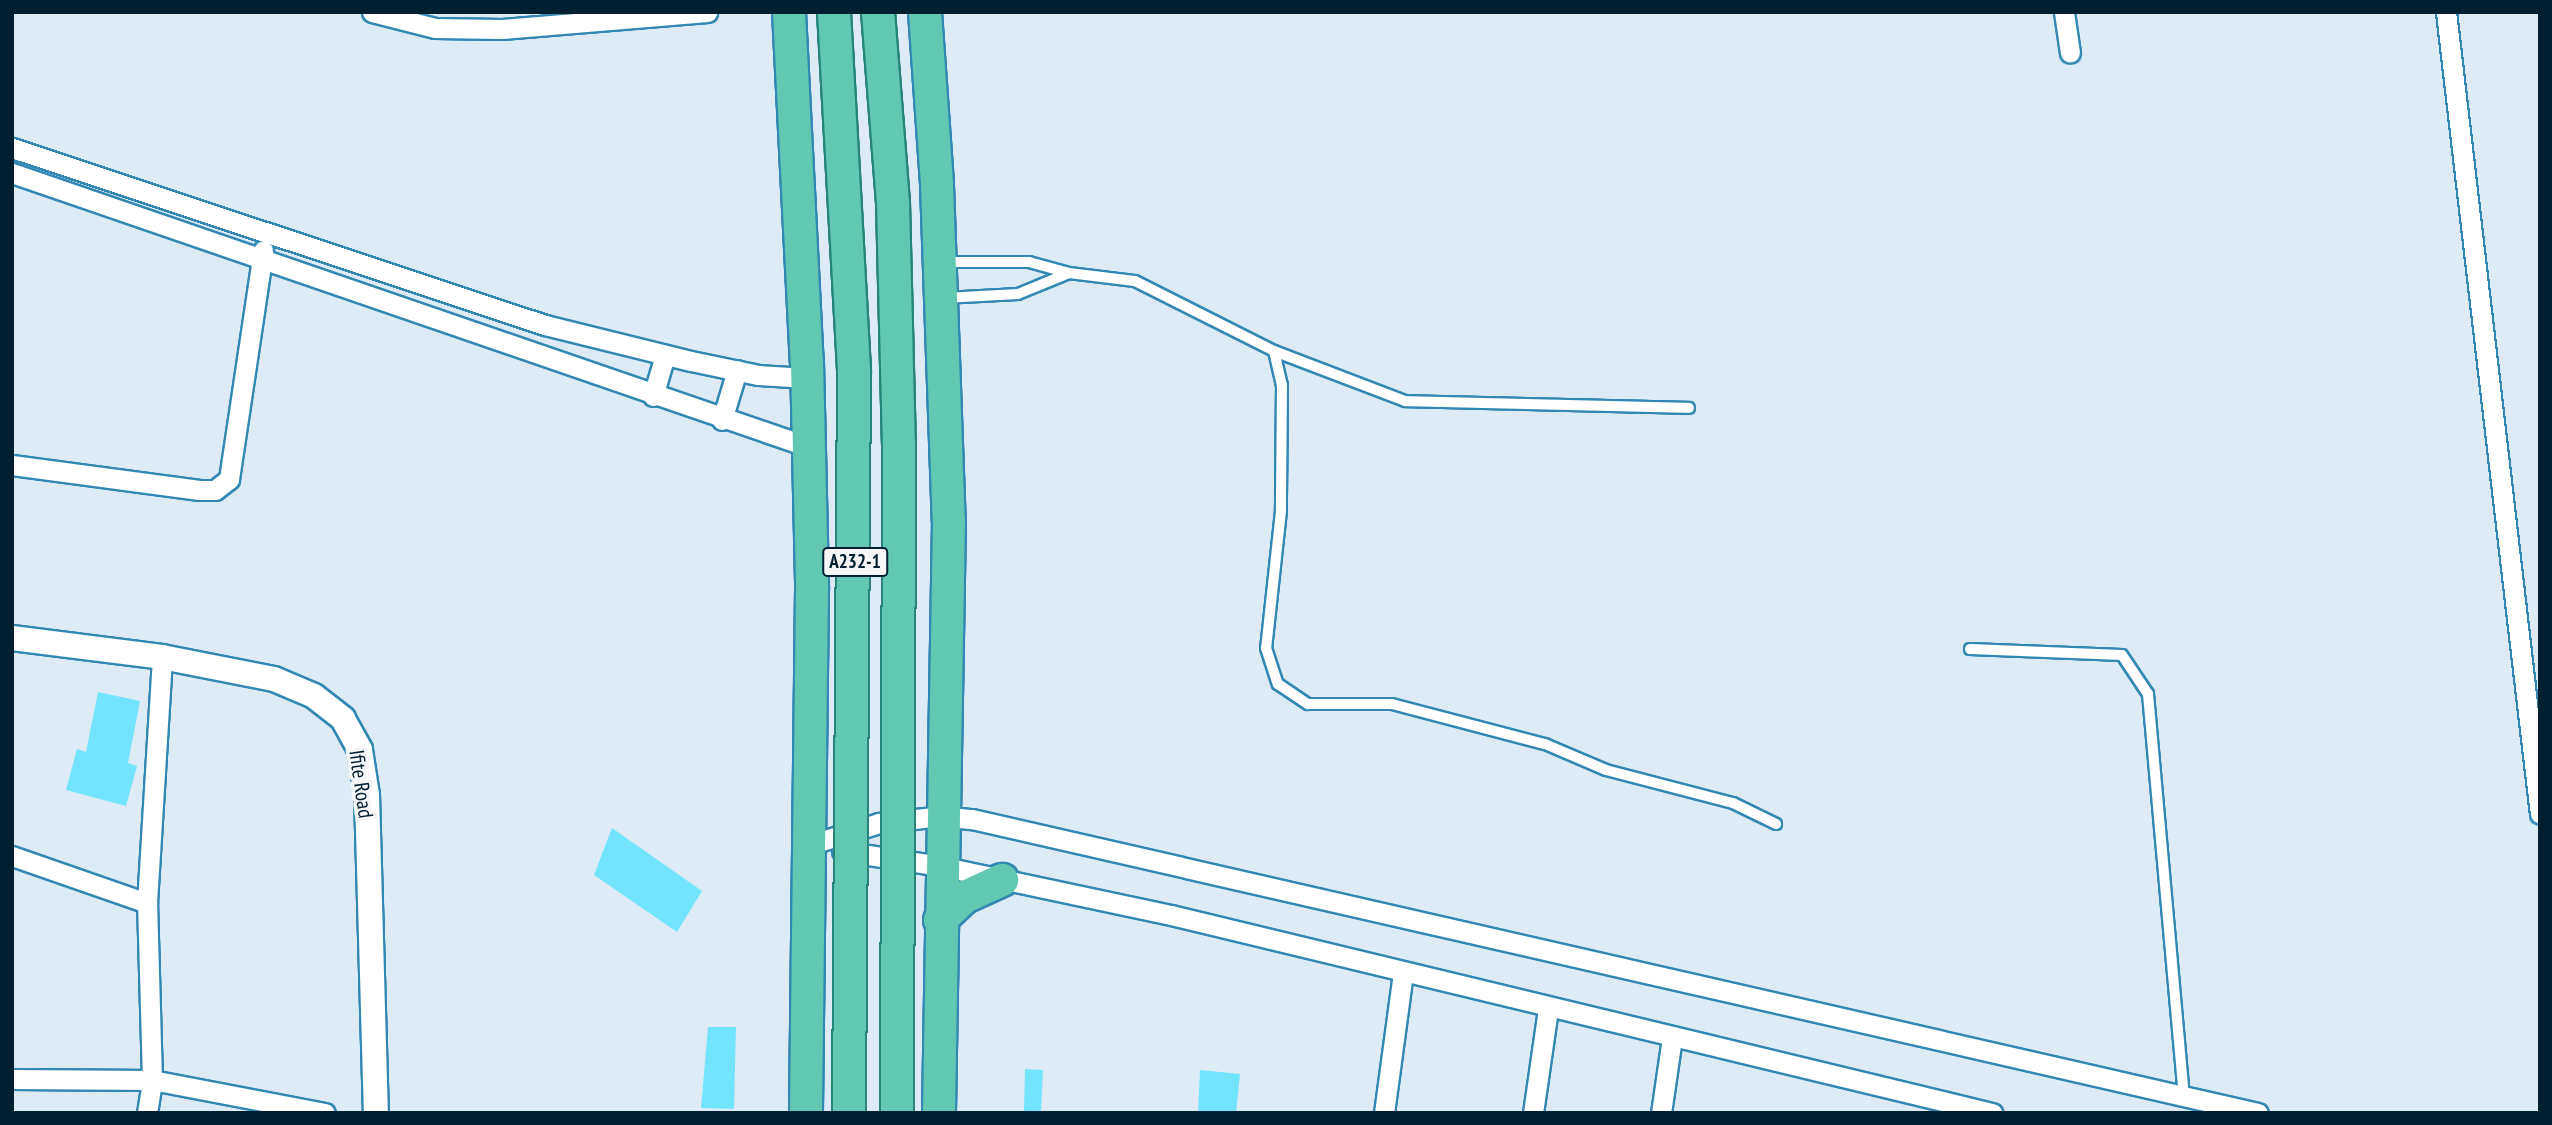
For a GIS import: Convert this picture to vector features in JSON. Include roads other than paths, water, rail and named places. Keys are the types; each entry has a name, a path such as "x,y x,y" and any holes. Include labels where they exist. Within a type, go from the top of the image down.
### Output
{"highway":[{"path":"789,12 807,378 811,589 806,846 806,1113"},
{"name":"A232-1","path":"834,12 855,372 849,1113"},
{"name":"A232-1","path":"878,12 893,203 900,443 897,1113"},
{"path":"925,12 941,262 949,521 940,866 939,1113"},
{"path":"940,920 965,897 1002,880"}],"street":[{"path":"372,12 435,28 502,29 707,12"},
{"path":"2064,12 2070,53"},
{"path":"2446,12 2531,657 2540,814"},
{"path":"12,148 266,236 545,325 737,370 807,378"},
{"path":"12,173 722,420 808,447"},
{"path":"12,465 215,491 229,479 266,236"},
{"path":"653,396 665,355"},
{"path":"722,420 737,370"},
{"name":"Ifite Road","path":"12,638 162,657 274,679 314,696 343,719 360,750 367,794 376,1113"},
{"path":"147,1113 152,1080 147,903 162,657"},
{"path":"806,846 879,823 941,817 972,819 2258,1113"},
{"path":"806,846 940,866 1992,1113"},
{"path":"12,856 147,903"},
{"path":"1384,1113 1403,973"},
{"path":"1533,1113 1548,1009"},
{"path":"1661,1113 1672,1038"},
{"path":"12,1079 152,1080 325,1113"}],"lane":[{"path":"941,262 1029,262 1069,274 1135,281 1274,351 1405,401 1689,408"},
{"path":"942,299 1018,294 1069,274"},
{"path":"1274,351 1282,385 1281,511 1266,648 1278,684 1308,704 1392,704 1533,741 1606,770 1733,803 1776,824"},
{"path":"1970,649 2122,655 2148,694 2184,1096"}]}
